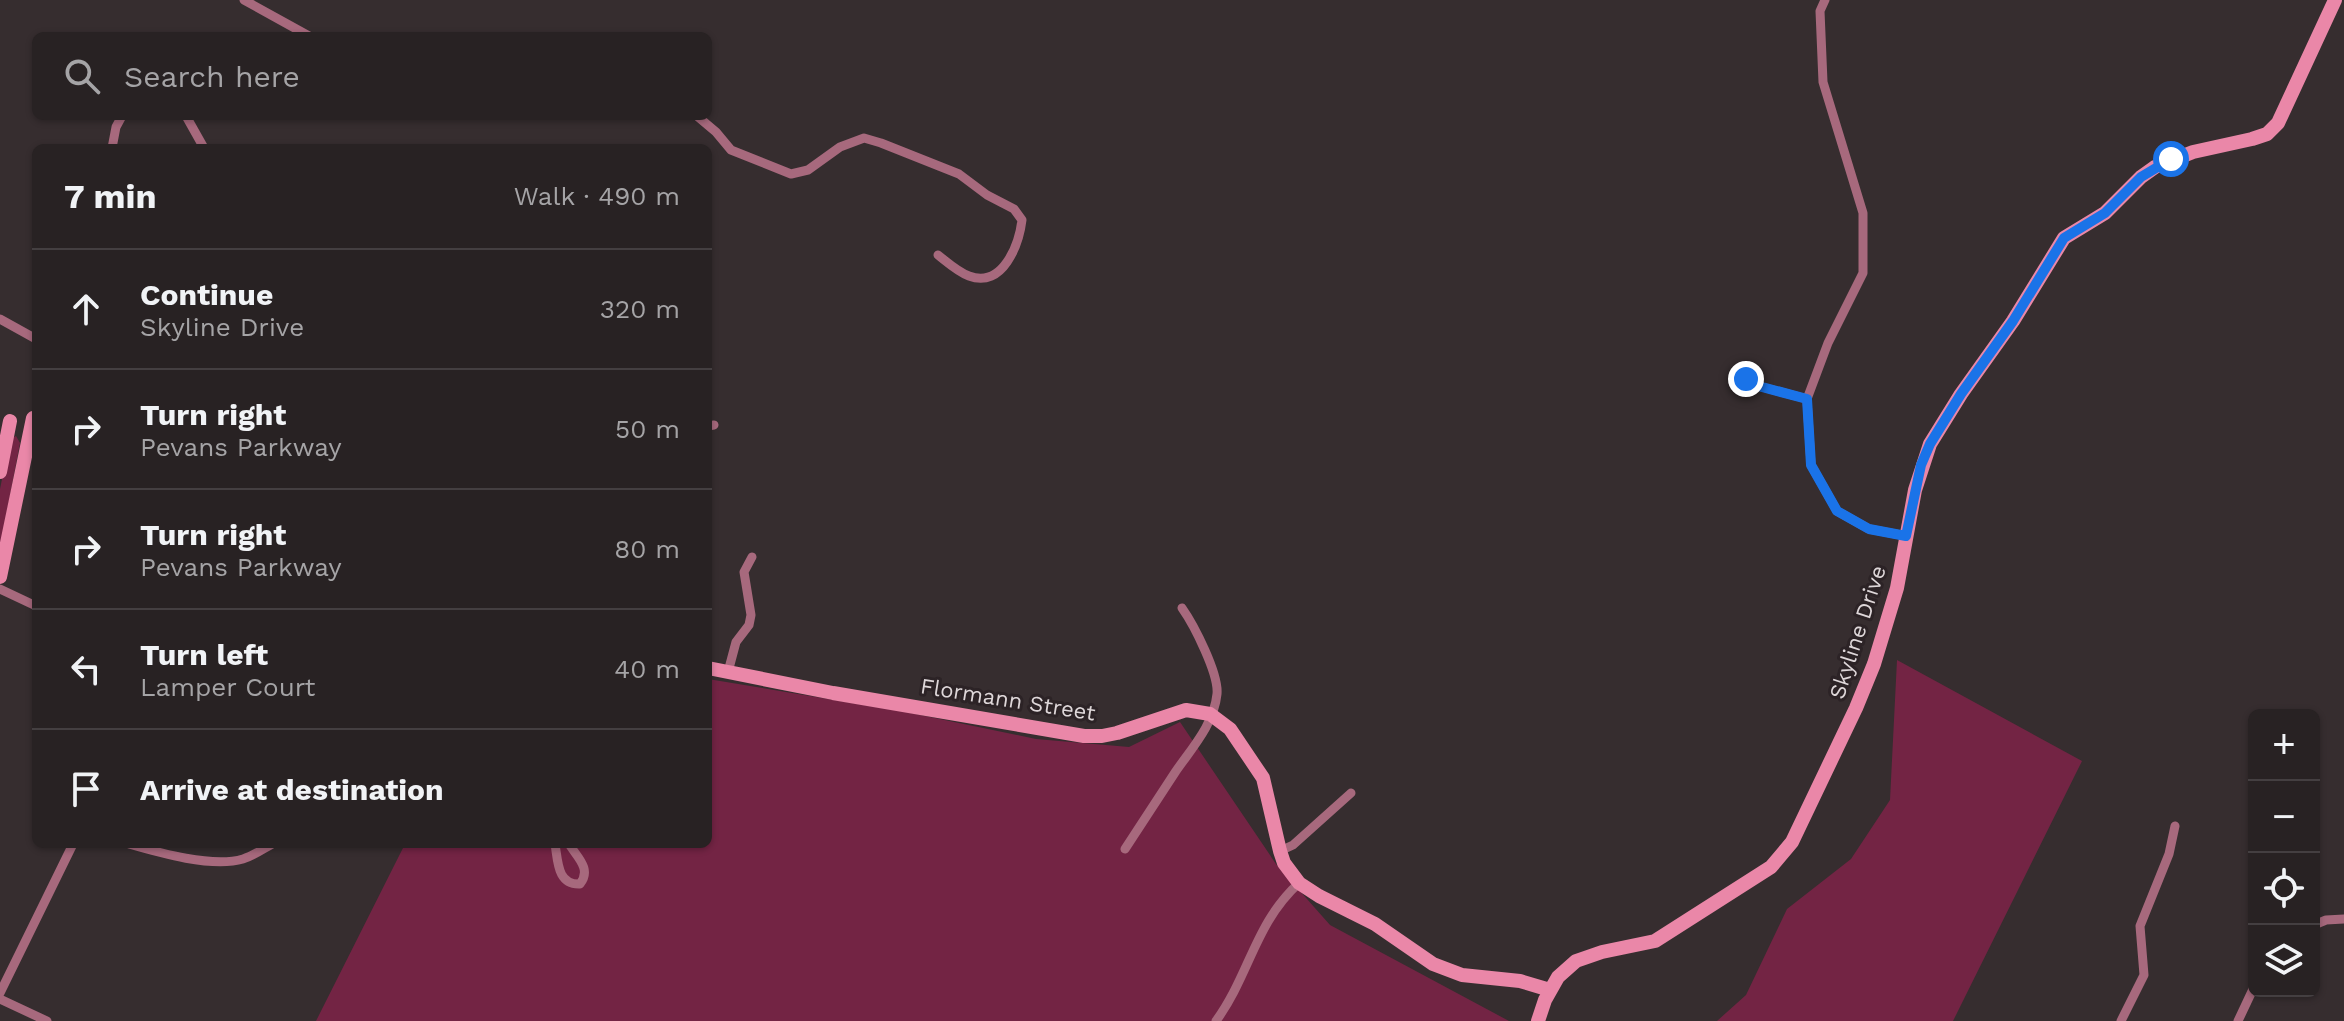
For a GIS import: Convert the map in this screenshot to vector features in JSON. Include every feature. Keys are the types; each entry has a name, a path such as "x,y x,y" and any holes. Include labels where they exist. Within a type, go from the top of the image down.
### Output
{"street":[{"path":"244,0 302,32"},
{"path":"1825,0 1820,11 1823,82 1863,213 1863,273 1828,343 1807,399 1811,465 1837,511 1869,529 1906,536"},
{"name":"Skyline Drive","path":"1538,1021 1558,977 1576,961 1655,941 1771,867 1792,842 1874,664 1905,557 1906,536 1921,465 1930,444 1961,394 2013,321 2064,238 2105,213 2141,177 2163,163 2193,152 2267,134 2285,112 2335,0"},
{"path":"113,144 120,120"},
{"path":"188,120 202,144"},
{"path":"702,120 731,150 791,174 808,170 840,147 864,138 881,143 959,174 987,195 1014,209 1022,220 1016,248 1007,264 993,274 983,278 970,277 938,255"},
{"path":"0,319 32,337"},
{"path":"1746,379 1762,387 1807,399"},
{"path":"0,472 5,420 32,418"},
{"path":"0,577 32,427"},
{"path":"728,672 736,642 749,625 751,615 744,572 752,557"},
{"path":"0,589 32,604"},
{"path":"1125,849 1199,741 1217,691 1190,619 1182,608"},
{"name":"Flormann Street","path":"712,669 1084,736 1117,733 1186,710 1210,714"},
{"path":"1210,714 1230,729 1263,778 1284,863 1299,883 1375,924 1433,964 1471,977 1520,981 1550,990"},
{"path":"1280,851 1293,845 1351,793"},
{"path":"2121,1021 2144,975 2140,926 2169,854 2175,826"},
{"path":"0,993 71,848"},
{"path":"145,848 182,857 214,860 241,860 264,848"},
{"path":"556,848 565,881 580,884 585,872 572,848"},
{"path":"1216,1021 1232,998 1252,950 1278,901 1299,883"},
{"path":"2320,922 2344,919"},
{"path":"2238,1021 2249,997"},
{"path":"0,999 47,1021"}],"shaded area":[{"path":"16,436 20,443 0,548 0,489 10,439"},
{"path":"1897,660 2082,761 1953,1021 1717,1021 1746,995 1787,909 1851,859 1890,800"},
{"path":"712,680 906,712 1036,739 1129,747 1180,722 1276,864 1330,925 1509,1021 316,1021 403,848 712,848"}],"route":[{"path":"1746,379 1762,387 1807,399 1811,465 1837,511 1869,529 1906,536 1921,465 1930,444 2013,321 2064,238 2105,213 2141,177 2171,159"}]}
